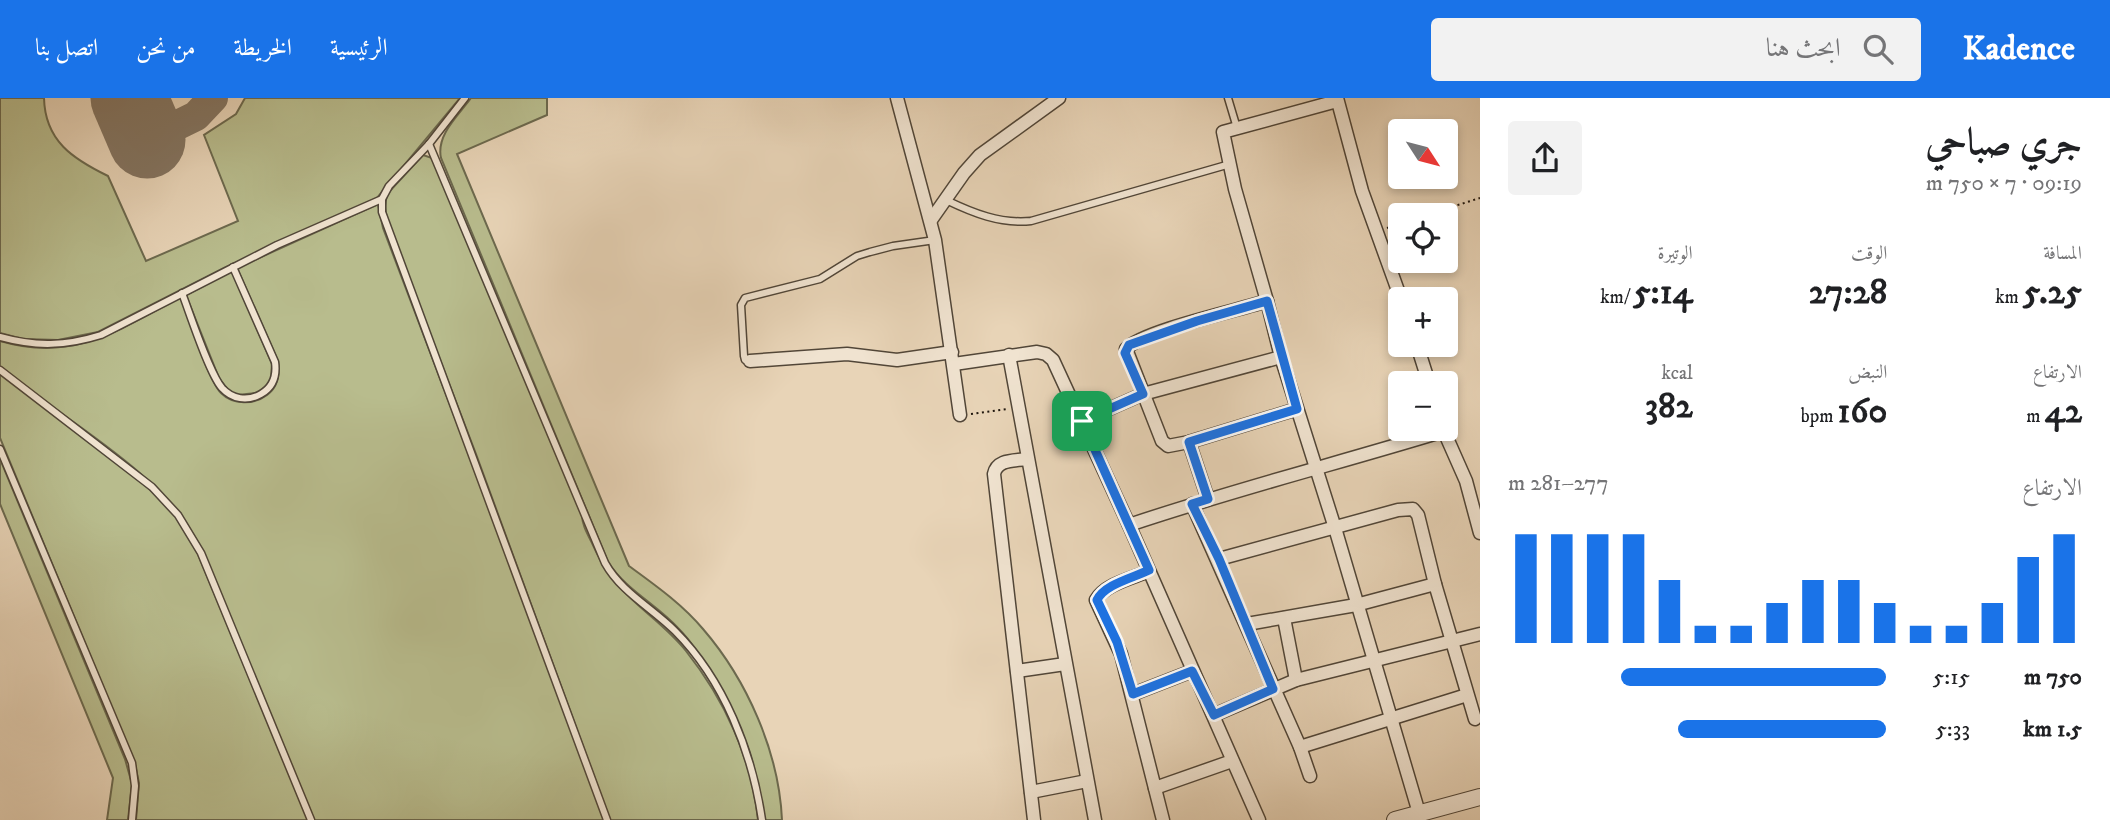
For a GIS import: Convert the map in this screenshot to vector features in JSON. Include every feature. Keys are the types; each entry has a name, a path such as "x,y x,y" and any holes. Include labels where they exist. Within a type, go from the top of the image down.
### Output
{"street":[{"path":"897,98 936,240 960,415"},
{"path":"931,220 980,155 1059,98"},
{"path":"1397,287 1362,191 1337,99 1223,132 1281,357 1335,528 1372,661 1419,813"},
{"path":"1267,301 1129,345 1125,353 1163,443 1171,446 1297,409"},
{"path":"750,361 847,354 897,360 1037,352 1050,357 1056,364 1129,524 1259,820"},
{"path":"1009,355 1026,459 1095,820"},
{"path":"1082,421 1143,394 1281,357"},
{"path":"1129,524 1409,441"},
{"path":"1449,441 1466,481 1480,533"},
{"path":"1189,442 1208,499"},
{"path":"1026,459 1000,464 995,471 1034,820"},
{"path":"1192,504 1219,559 1310,776"},
{"path":"1219,559 1398,510 1413,509 1418,515 1435,584 1475,719"},
{"path":"1149,570 1109,589 1099,595 1097,600 1117,642 1133,694 1163,820"},
{"path":"1247,624 1356,605 1435,584"},
{"path":"1284,618 1296,680"},
{"path":"1214,715 1296,680 1480,634"},
{"path":"1017,671 1065,664"},
{"path":"1133,694 1192,671"},
{"path":"1300,747 1467,695"},
{"path":"1155,788 1233,761"},
{"path":"1031,792 1087,781"},
{"path":"1395,820 1480,797"}],"lane":[{"path":"0,337 37,344 70,344 108,331 233,267 382,199 396,178 429,144 465,98"},
{"path":"1228,98 1237,128"},
{"path":"429,144 605,563 619,583 677,633 705,670 730,714 745,748 756,783 762,820"},
{"path":"946,200 987,217 1016,222 1031,221 1230,164"},
{"path":"382,199 386,227 607,820"},
{"path":"750,361 745,360 744,356 741,305 746,298 820,279 857,256 870,252 936,240"},
{"path":"182,293 221,387 237,398 258,396 270,388 273,382 275,362 233,267"},
{"path":"0,370 152,487 178,515 201,553 311,820"},
{"path":"0,449 132,763 135,786 132,820"}],"path":[{"path":"1458,205 1480,198"},
{"path":"960,415 1010,409"}],"green space":[{"path":"0,98 44,98 50,126 63,147 83,163 108,176 146,261 238,221 204,135 236,114 245,98 460,98 377,198 224,268 98,332 58,340 23,339 0,333"},
{"path":"471,98 547,98 547,115 457,154 629,566 668,595 695,620 719,649 747,694 775,769 782,820 764,820 748,747 725,697 698,653 678,628 623,581 608,562 441,158 440,150 445,134"},
{"path":"423,155 432,158 598,556 618,586 686,651 712,689 743,752 758,820 610,820 476,454 389,227 386,197"},
{"path":"378,204 383,228 604,820 314,820 203,552 185,522 164,496 139,472 0,366 0,341 26,347 50,348 95,340 181,297 205,362 221,393 237,402 262,398 271,392 276,384 278,361 237,268"},
{"path":"232,271 272,364 271,380 257,393 237,395 229,391 219,378 186,295"},
{"path":"0,373 140,481 164,502 181,523 198,554 308,820 136,820 139,783 135,764 0,438"},
{"path":"0,459 125,759 132,784 128,820 107,820 113,778 0,504"}],"taxiway":[{"path":"147,140 196,116 213,98"}],"runway":[{"path":"129,98 147,140"}],"route":[{"path":"1267,301 1297,409 1189,442 1208,499 1192,504 1219,559 1273,689 1214,715 1192,671 1133,694 1117,642 1100,611 1097,597 1149,570 1082,421 1143,394 1125,353 1129,345 1197,321 1267,301"}]}
